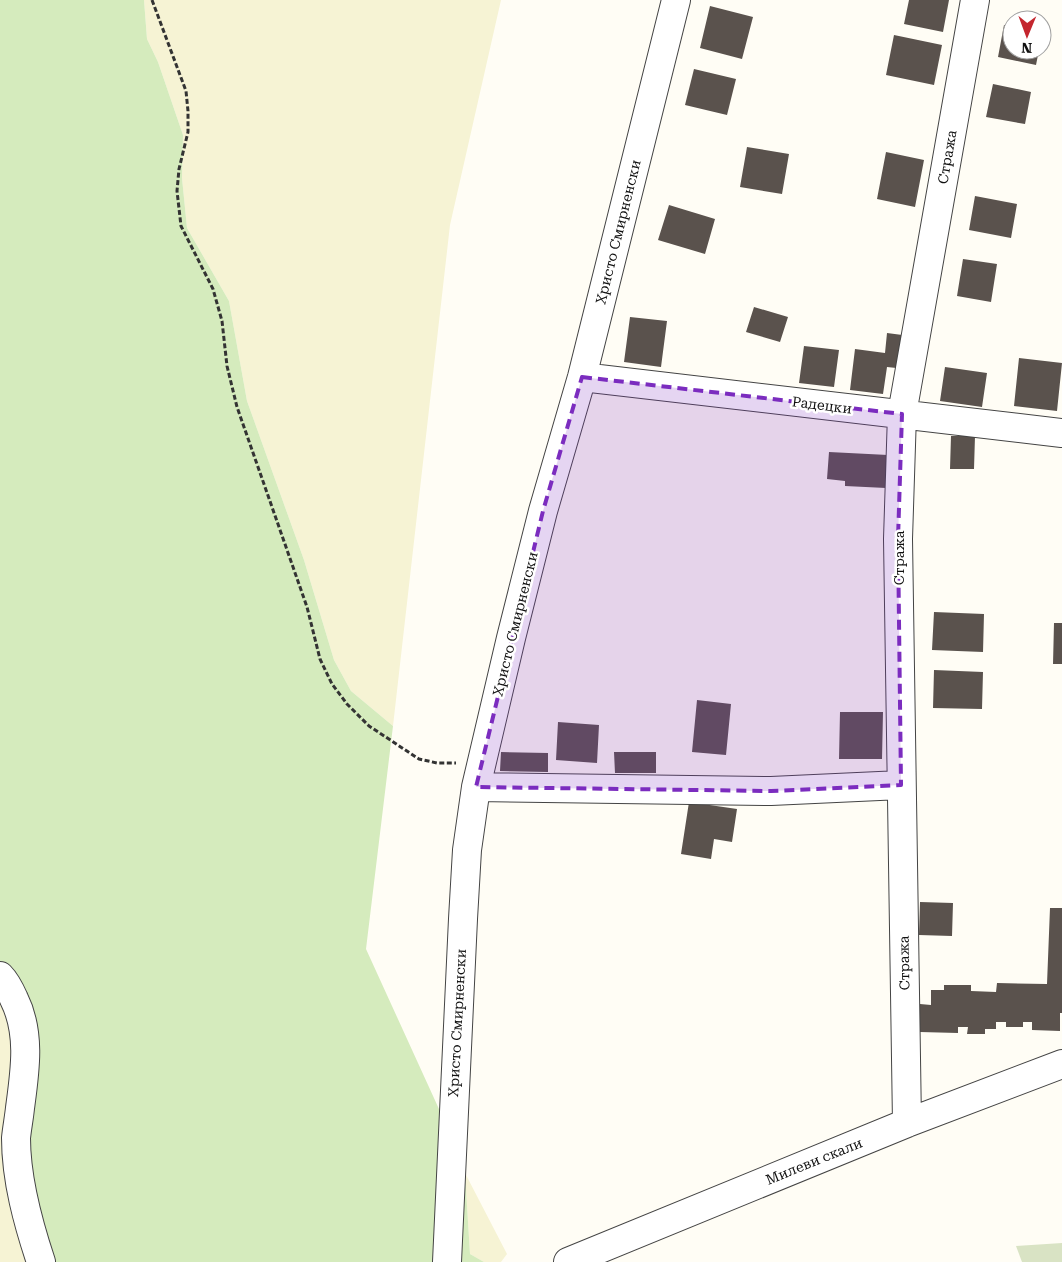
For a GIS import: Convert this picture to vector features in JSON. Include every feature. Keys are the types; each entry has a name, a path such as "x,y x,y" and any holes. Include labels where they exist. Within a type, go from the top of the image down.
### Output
{"street":[{"name":"Христо Смирненски","path":"447,1262 467,850 479,775 543,511 582,377 676,0"},
{"name":"Стража","path":"907,1123 898,539 902,414 975,0"},
{"name":"Радецки","path":"582,377 1062,432"},
{"path":"479,775 771,792 901,785"},
{"path":"0,976 5,981 18,1007 26,1039 24,1079 16,1137 17,1158 31,1231 41,1262"},
{"name":"Милеви скали","path":"568,1262 907,1123 1062,1064"}],"path":[{"path":"152,0 186,90 188,132 179,170 177,191 181,226 213,289 222,321 227,366 237,407 304,598 320,659 332,684 347,704 369,726 419,759 479,775"}],"highlighted area":[{"path":"582,377 902,414 898,539 901,785 771,791 476,787 543,511"}],"shaded area":[{"path":"144,0 501,0 450,225 393,726 351,691 334,660 304,560 247,401 229,301 187,228 182,178 183,135 158,62 147,39"},
{"path":"0,996 13,1023 53,1262 0,1262"},
{"path":"465,1173 507,1254 501,1262 484,1262 470,1254"}],"green space":[{"path":"0,0 144,0 147,39 158,62 183,135 182,178 187,228 229,301 247,401 304,560 334,660 351,691 393,726 366,949 449,1131 465,1173 470,1254 484,1262 53,1262 16,1146 26,1073 0,996"},
{"path":"1062,1243 1062,1262 1022,1262 1016,1246"}],"building":[{"path":"909,0 949,0 943,32 904,24"},
{"path":"710,6 753,17 742,59 700,48"},
{"path":"894,35 942,45 934,85 886,75"},
{"path":"1002,36 1002,58 998,57"},
{"path":"1012,60 1037,60 1036,65"},
{"path":"694,69 736,79 727,115 685,105"},
{"path":"993,84 1031,92 1025,124 986,117"},
{"path":"747,147 789,154 782,194 740,187"},
{"path":"886,152 924,160 915,207 877,199"},
{"path":"975,196 1017,204 1011,238 969,230"},
{"path":"669,205 715,219 705,254 658,240"},
{"path":"963,259 997,264 991,302 957,296"},
{"path":"754,307 788,317 780,342 746,332"},
{"path":"630,317 667,321 661,367 624,362"},
{"path":"887,333 910,336 906,369 887,367 883,394 850,390 855,349 885,353"},
{"path":"804,346 839,350 834,387 799,383"},
{"path":"1019,358 1062,363 1057,411 1014,406"},
{"path":"945,367 987,373 982,407 940,401"},
{"path":"951,436 975,436 974,469 950,469"},
{"path":"829,452 888,455 886,488 845,486 845,481 827,479"},
{"path":"934,612 984,614 983,652 932,650"},
{"path":"1054,623 1062,623 1062,664 1053,664"},
{"path":"934,670 983,672 982,709 933,708"},
{"path":"697,700 731,704 726,755 692,752"},
{"path":"840,712 883,712 882,759 839,759"},
{"path":"558,722 599,725 597,763 556,760"},
{"path":"501,752 548,753 548,772 500,771"},
{"path":"614,752 656,752 656,773 615,773"},
{"path":"689,802 737,809 732,842 714,839 711,859 681,854"},
{"path":"920,902 953,903 952,936 919,935"},
{"path":"1050,908 1062,908 1062,1013 1060,1013 1060,1031 1032,1030 1032,1022 1023,1022 1023,1027 1006,1027 1006,1022 996,1022 996,1029 985,1029 985,1034 967,1034 968,1027 958,1027 958,1033 920,1032 920,1004 931,1005 931,990 944,990 944,985 971,985 971,991 996,992 997,983 1047,984"}]}
